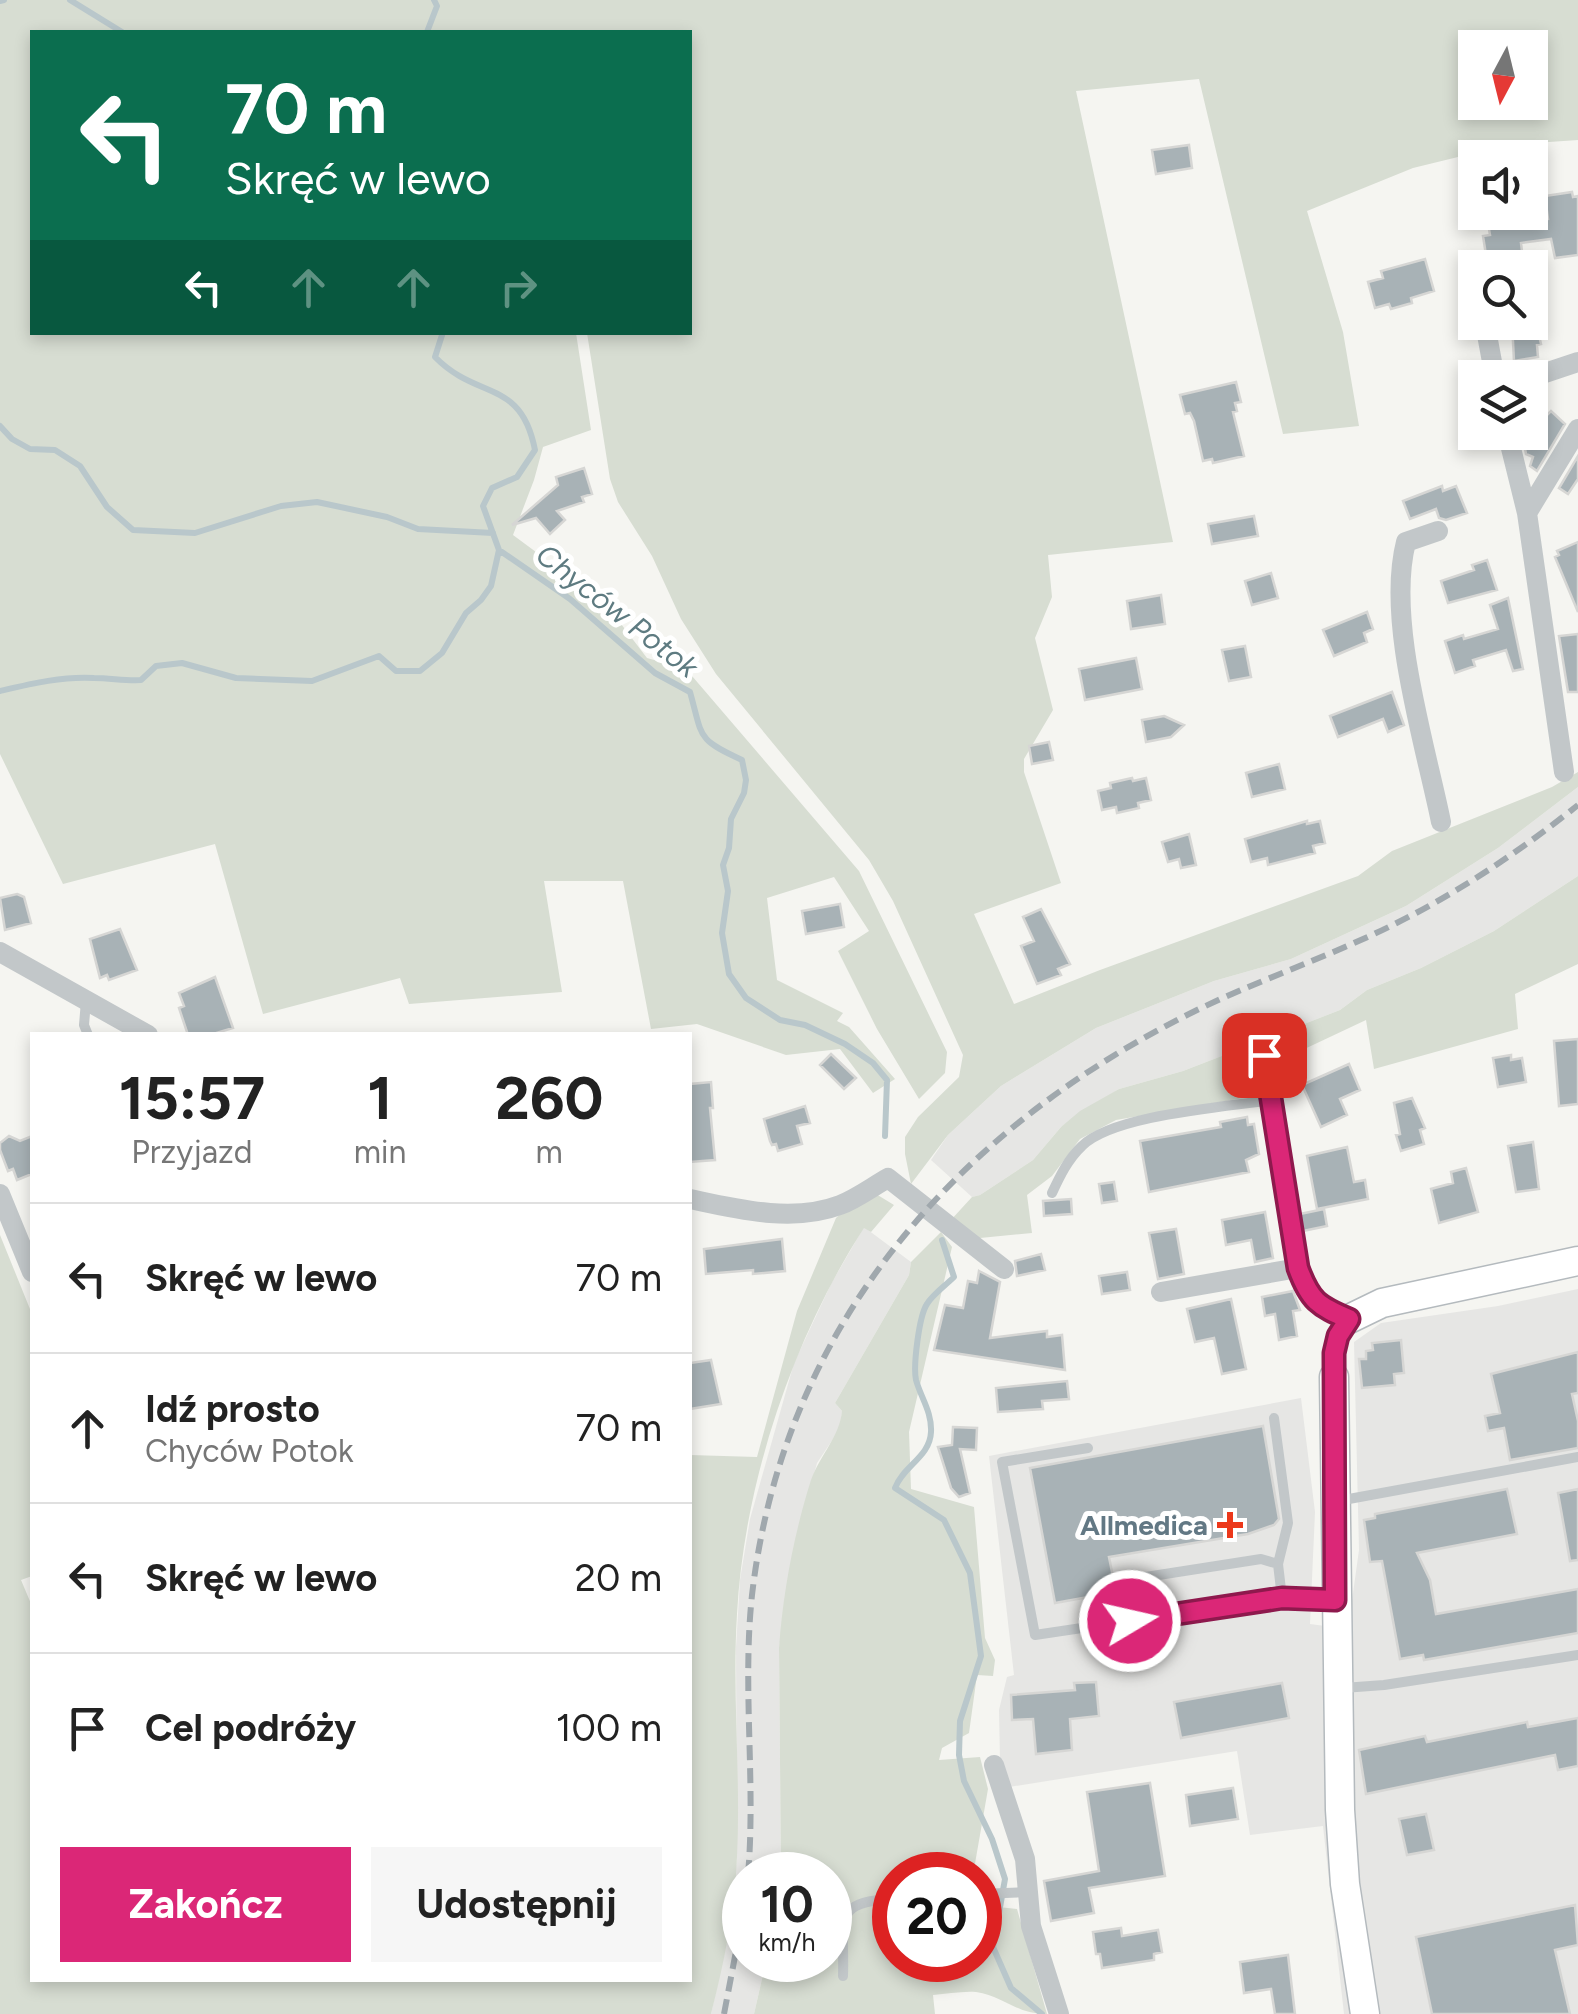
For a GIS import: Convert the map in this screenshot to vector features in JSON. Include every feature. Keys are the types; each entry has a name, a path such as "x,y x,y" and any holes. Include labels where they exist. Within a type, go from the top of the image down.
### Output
{"street":[{"path":"1548,372 1578,362"},
{"path":"1527,513 1578,430"},
{"path":"1512,450 1527,513 1564,772"},
{"path":"1438,531 1406,542 1399,585 1407,656 1441,822"},
{"path":"0,952 143,1032"},
{"path":"692,1199 776,1213 812,1212 841,1205 888,1178 1004,1269"},
{"path":"0,1194 30,1267"},
{"path":"1365,2014 1345,1884 1337,1688 1334,1377 1338,1336 1349,1319 1382,1302 1578,1261"},
{"path":"1161,1292 1298,1268 1306,1292 1321,1308 1349,1319"},
{"path":"994,1765 1025,1859 1023,1892 1059,2014"}],"lane":[{"path":"86,1000 87,1032"},
{"path":"1264,1055 1298,1268"},
{"path":"1052,1192 1083,1144 1120,1124 1271,1100"},
{"path":"1274,1418 1288,1523 1278,1564 1282,1598"},
{"path":"1088,1448 1002,1462 1035,1636 1282,1598 1335,1600"},
{"path":"1336,1501 1578,1457"},
{"path":"1130,1621 1127,1590 1133,1579 1261,1560 1278,1564"},
{"path":"1337,1688 1384,1685 1578,1655"},
{"path":"1002,1893 1023,1892"}],"shaded area":[{"path":"0,0 1578,0 1578,140 1458,140 1458,157 1413,168 1307,211 1343,332 1359,426 1283,434 1199,79 1076,91 1173,542 1048,555 1052,597 1035,638 1053,710 1024,759 1024,772 1061,883 974,914 1014,1004 1358,876 1392,851 1552,787 1578,772 1578,787 1498,848 1406,906 1291,959 1214,981 1096,1028 1001,1086 948,1135 911,1184 905,1137 918,1117 959,1077 963,1055 893,901 869,860 716,674 681,619 652,556 618,502 610,479 587,335 692,335 692,30 30,30 30,335 576,335 591,430 543,447 513,535 605,603 647,658 686,669 859,871 947,1052 945,1073 919,1099 877,1029 838,951 869,931 834,877 767,898 777,980 843,1013 837,1021 849,1027 895,1079 873,1093 840,1049 786,1055 697,1024 651,1029 623,881 544,881 562,992 409,1004 400,978 263,1014 215,844 63,884 0,754"},
{"path":"1578,787 1578,876 1494,931 1367,990 1340,1010 1183,1071 1119,1089 1061,1127 1033,1160 980,1195 972,1197 931,1160 948,1135 1001,1086 1096,1028 1214,981 1291,959 1406,906 1498,848"},
{"path":"1578,876 1578,964 1515,994 1518,1029 1374,1069 1366,1020 1260,1070 1261,1095 1116,1120 1080,1139 1052,1176 1027,1195 1032,1233 970,1239 950,1221 972,1197 1033,1160 1080,1111 1119,1089 1183,1071 1340,1010 1367,990 1494,931"},
{"path":"876,1194 894,1205 871,1232 864,1228 815,1316 776,1413 750,1513 737,1614 737,1852 722,1852 722,1964 711,2014 0,2014 0,1235 30,1309 30,1577 21,1580 30,1601 30,1982 692,1982 692,1455 757,1457 797,1311 836,1218 858,1198"},
{"path":"864,1227 911,1262 909,1275 835,1403 842,1411 841,1427 817,1463 797,1537 779,1648 781,1852 737,1852 736,1647 740,1580 750,1519 794,1363 831,1284"},
{"path":"941,1232 952,1247 909,1432 911,1489 974,1507 985,1638 995,1660 993,1676 977,1675 969,1733 942,1748 939,1760 980,1757 988,1789 977,1852 872,1852 872,1982 1002,1982 1002,1907 1017,1909 1047,2014 971,1992 933,1995 935,2014 754,2014 761,1982 852,1982 852,1852 781,1852 779,1648 786,1584 799,1521 811,1480 840,1420 842,1411 835,1403 909,1275 911,1262"},
{"path":"1578,1289 1578,2014 1344,2014 1323,1826 1250,1835 1237,1751 1009,1787 1000,1761 999,1710 1007,1677 1014,1675 989,1456 1301,1398 1315,1512 1310,1624 1348,1629 1359,1550 1354,1342 1381,1323 1498,1306"},
{"path":"722,1964 722,1982 761,1982 754,2014 711,2014"}],"building":[{"path":"1189,145 1192,168 1156,174 1152,150"},
{"path":"1572,192 1573,197 1578,196 1578,255 1555,258 1551,239 1521,243 1522,250 1485,250 1483,236 1490,235 1489,230 1548,230 1548,196"},
{"path":"1425,259 1434,291 1411,298 1412,303 1391,309 1389,304 1375,308 1368,282 1383,278 1381,271"},
{"path":"1513,340 1540,340 1538,357 1514,360"},
{"path":"1236,382 1241,402 1235,403 1237,411 1233,412 1244,456 1213,463 1212,459 1203,461 1194,421 1190,413 1185,414 1180,395"},
{"path":"1551,411 1565,424 1537,471 1530,466 1533,457 1525,450 1548,450"},
{"path":"1578,456 1578,479 1568,494 1559,488"},
{"path":"584,468 592,494 582,497 584,502 557,511 565,520 550,534 536,518 512,525 558,485 556,477"},
{"path":"1442,486 1443,491 1456,486 1467,513 1446,520 1439,518 1436,509 1410,519 1403,501"},
{"path":"1254,516 1258,536 1212,544 1208,524"},
{"path":"1578,542 1578,612 1555,557 1559,555 1557,551"},
{"path":"1487,560 1497,590 1448,603 1441,581 1474,570 1472,565"},
{"path":"1271,573 1278,598 1252,605 1245,581"},
{"path":"1161,595 1165,624 1131,629 1127,601"},
{"path":"1508,598 1523,669 1513,671 1506,650 1473,660 1475,666 1455,673 1445,641 1498,629 1490,605"},
{"path":"1367,612 1373,629 1364,633 1367,642 1334,656 1323,630"},
{"path":"1578,634 1578,692 1568,692 1559,636"},
{"path":"1245,646 1251,677 1229,681 1222,650"},
{"path":"1136,658 1142,689 1085,700 1079,669"},
{"path":"1392,692 1404,725 1388,732 1383,719 1338,737 1330,716"},
{"path":"1164,716 1184,725 1171,737 1146,742 1142,720"},
{"path":"1049,742 1053,760 1032,764 1029,746"},
{"path":"1279,764 1285,789 1252,797 1246,773"},
{"path":"1146,778 1151,800 1138,803 1139,808 1117,813 1116,807 1102,810 1098,791 1111,788 1110,783"},
{"path":"1307,821 1320,821 1325,843 1313,846 1315,853 1268,865 1267,858 1251,862 1245,839"},
{"path":"1189,834 1196,865 1181,868 1179,859 1168,862 1162,842"},
{"path":"17,894 24,897 31,923 5,930 0,898"},
{"path":"840,904 844,927 806,934 802,911"},
{"path":"1041,909 1070,964 1058,969 1061,975 1037,984 1021,946 1034,941 1023,917"},
{"path":"120,929 137,970 109,980 107,975 100,978 90,939"},
{"path":"215,977 233,1028 187,1032 179,1008 184,1006 179,993"},
{"path":"1578,1039 1578,1104 1559,1106 1554,1041"},
{"path":"831,1054 856,1078 844,1089 820,1065"},
{"path":"1511,1055 1511,1060 1522,1058 1526,1082 1498,1087 1493,1058"},
{"path":"1349,1064 1360,1090 1340,1099 1347,1115 1321,1127 1302,1085"},
{"path":"711,1082 715,1160 692,1162 692,1084"},
{"path":"1412,1098 1425,1128 1420,1130 1424,1144 1401,1151 1394,1103"},
{"path":"805,1106 810,1123 797,1126 802,1144 778,1151 770,1141 764,1119"},
{"path":"1247,1117 1248,1125 1254,1124 1259,1154 1246,1160 1249,1172 1149,1192 1140,1141 1221,1127 1220,1122"},
{"path":"9,1136 20,1141 30,1137 30,1175 17,1180 13,1169 8,1171 0,1143"},
{"path":"1533,1142 1539,1189 1516,1192 1508,1146"},
{"path":"1347,1147 1354,1182 1365,1180 1368,1199 1317,1209 1307,1156"},
{"path":"1466,1168 1478,1212 1439,1223 1431,1189 1453,1183 1451,1172"},
{"path":"1114,1182 1117,1201 1102,1203 1099,1184"},
{"path":"1071,1199 1072,1214 1044,1216 1043,1201"},
{"path":"1324,1209 1327,1226 1303,1231 1300,1214"},
{"path":"1265,1212 1273,1258 1255,1262 1251,1240 1226,1245 1222,1220"},
{"path":"1176,1229 1184,1274 1158,1279 1149,1233"},
{"path":"782,1239 785,1271 706,1274 704,1249"},
{"path":"1041,1254 1045,1270 1017,1276 1015,1261"},
{"path":"979,1271 1000,1282 990,1338 1047,1331 1047,1337 1062,1335 1065,1370 934,1350 945,1305 963,1308 968,1281 977,1283"},
{"path":"1127,1272 1130,1290 1102,1294 1099,1276"},
{"path":"1293,1291 1300,1310 1293,1311 1297,1336 1279,1340 1275,1314 1265,1316 1262,1297"},
{"path":"1231,1299 1246,1369 1222,1374 1214,1338 1195,1342 1187,1309"},
{"path":"1401,1340 1404,1373 1394,1374 1395,1385 1362,1388 1359,1359 1366,1359 1366,1351 1373,1350 1372,1343"},
{"path":"1578,1352 1578,1393 1572,1394 1578,1448 1510,1460 1504,1428 1488,1431 1485,1416 1500,1413 1491,1374"},
{"path":"711,1360 721,1404 692,1409 692,1363"},
{"path":"1067,1381 1069,1399 1042,1401 1043,1409 998,1412 996,1388"},
{"path":"1263,1426 1279,1519 1274,1525 1248,1534 1109,1557 1116,1592 1055,1603 1030,1468"},
{"path":"953,1427 977,1428 976,1450 960,1449 970,1493 959,1497 951,1488 938,1447 952,1445"},
{"path":"1507,1489 1517,1534 1417,1553 1430,1580 1436,1614 1578,1589 1578,1633 1424,1660 1423,1655 1400,1659 1382,1561 1370,1562 1364,1520 1375,1518 1375,1514"},
{"path":"1578,1489 1578,1560 1570,1561 1558,1493"},
{"path":"1096,1682 1099,1716 1070,1719 1072,1750 1036,1754 1033,1719 1012,1720 1011,1695 1075,1690 1074,1683"},
{"path":"1282,1683 1289,1718 1181,1738 1174,1702"},
{"path":"1578,1718 1578,1766 1558,1770 1555,1755 1366,1794 1359,1750 1425,1736 1427,1742 1527,1722 1528,1727"},
{"path":"1150,1783 1165,1876 1089,1888 1094,1913 1051,1921 1044,1881 1099,1871 1087,1792"},
{"path":"1233,1788 1238,1819 1190,1826 1186,1795"},
{"path":"1426,1814 1434,1850 1407,1855 1399,1819"},
{"path":"1575,1905 1578,1945 1555,1950 1570,2014 1432,2014 1416,1937"},
{"path":"1121,1928 1122,1936 1158,1930 1162,1952 1154,1954 1154,1960 1102,1968 1093,1932"},
{"path":"1288,1955 1295,2014 1275,2014 1271,1989 1244,1993 1240,1962"}],"waterway":[{"path":"0,1 4,0"},
{"path":"70,0 119,30"},
{"name":"Chyców Potok","path":"428,30 437,6 434,0"},
{"name":"Chyców Potok","path":"442,335 435,357 451,371 496,393 520,411 535,450 517,477 492,488 483,506 499,550 570,599 655,673 690,692 704,735 716,747 742,760 744,793 731,819 723,865 728,891 722,933 729,974 746,998 780,1020 805,1025 873,1063 887,1080 885,1136"},
{"path":"0,426 12,439 30,449 55,450 80,466 107,507 133,530 195,533 281,506 317,502 387,517 418,529 493,533"},
{"path":"0,691 70,678 141,680 156,666 182,663 236,678 312,681 379,656 396,671 420,671 442,653 466,613 491,586 499,550"},
{"name":"Chyców Potok","path":"942,1240 954,1277 924,1310 915,1364 931,1432 926,1448 895,1488 944,1520 970,1573 981,1656 960,1721 959,1755 964,1781 992,1839 1005,1879 993,1947 1011,1988 1042,2014"}],"railway":[{"path":"749,1852 749,1630 770,1498 801,1407 843,1324 895,1247 957,1177 1028,1115 1107,1060 1193,1012 1428,907 1505,859 1578,805"},
{"path":"724,2014 730,1982"}],"place":[{"name":"Allmedica","path":"1230,1525"}],"route":[{"path":"1130,1621 1282,1598 1335,1600 1334,1353 1338,1336 1349,1319 1321,1308 1306,1292 1298,1268 1264,1055"}]}
